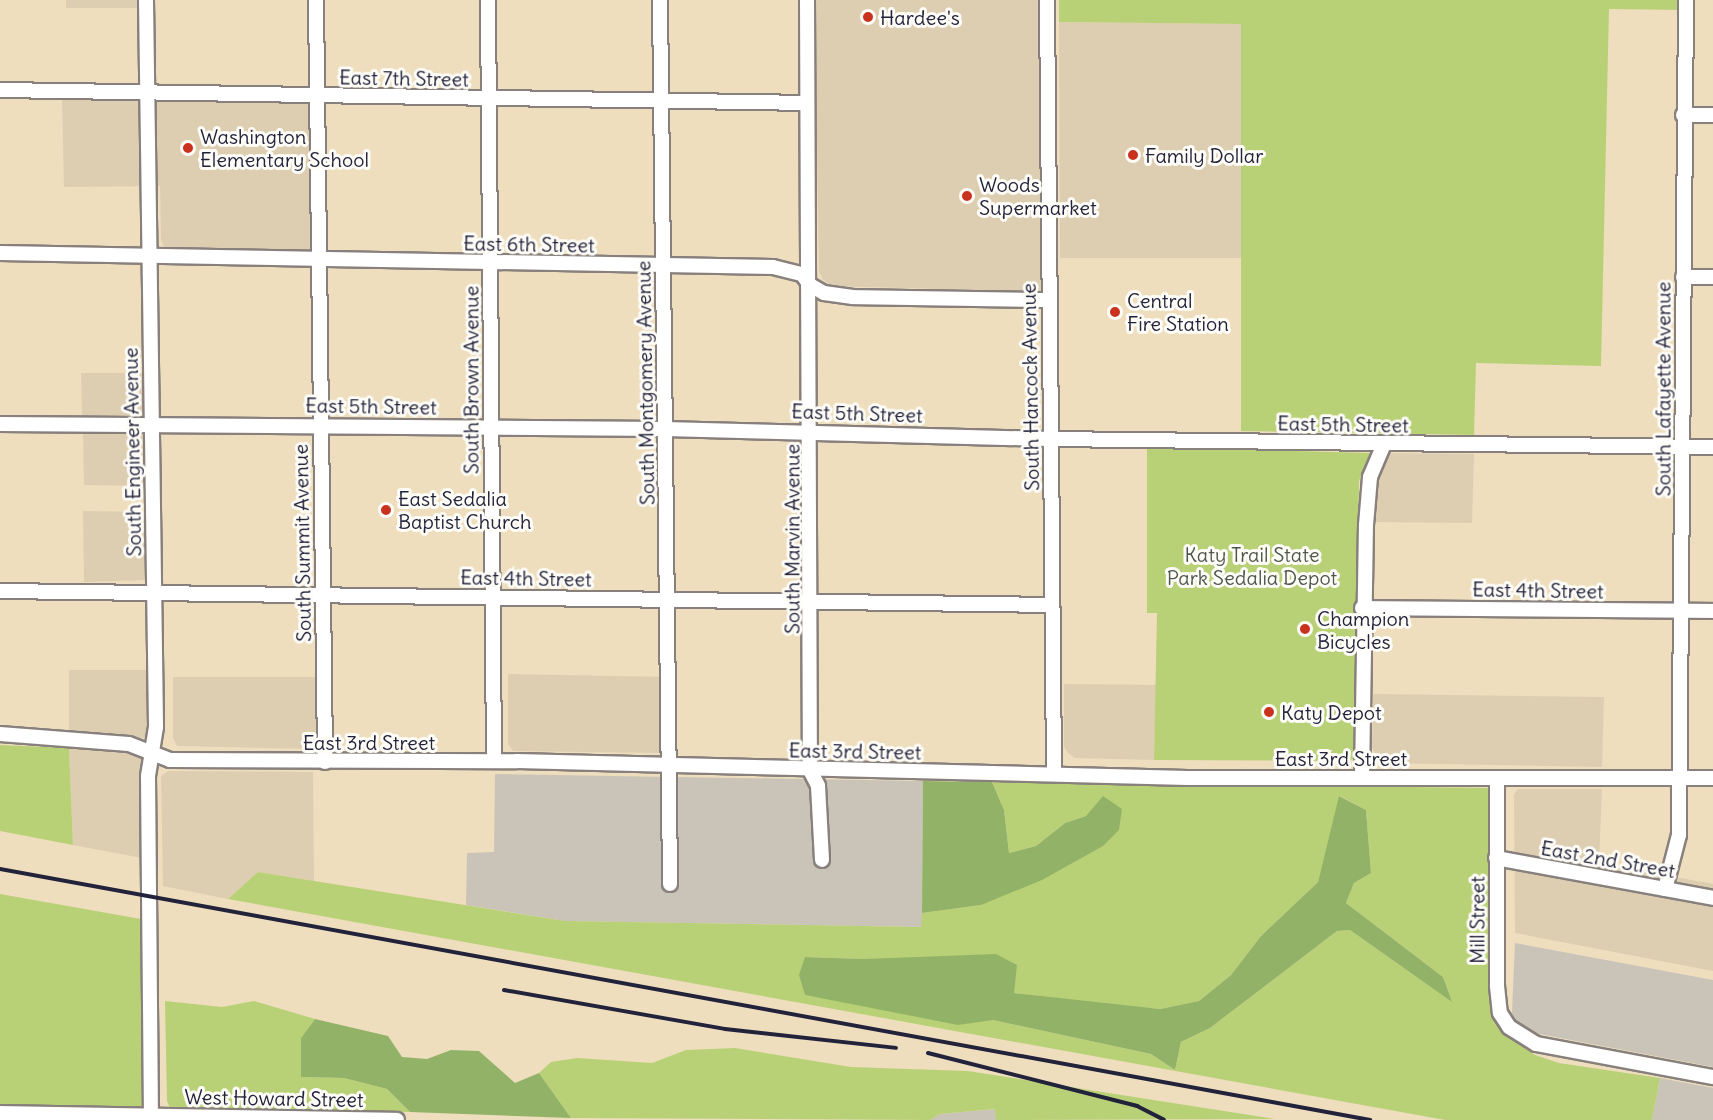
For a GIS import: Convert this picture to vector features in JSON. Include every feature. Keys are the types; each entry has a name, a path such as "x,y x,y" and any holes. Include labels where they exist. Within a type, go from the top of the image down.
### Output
{"street":[{"name":"South Engineer Avenue","path":"146,0 156,728 151,753 151,1118"},
{"name":"South Summit Avenue","path":"316,0 325,762"},
{"name":"South Brown Avenue","path":"488,0 494,760"},
{"name":"South Montgomery Avenue","path":"660,0 670,884"},
{"name":"South Marvin Avenue","path":"807,0 812,431 810,770 818,786 822,860"},
{"name":"South Hancock Avenue","path":"1047,0 1054,774"},
{"name":"South Lafayette Avenue","path":"1665,889 1679,835 1683,447 1683,115 1686,0"},
{"name":"East 7th Street","path":"0,90 807,103"},
{"path":"1683,115 1713,115"},
{"name":"East 6th Street","path":"0,253 792,269 802,274 810,285 824,293 853,297 1049,300"},
{"path":"1683,277 1713,277"},
{"name":"East 5th Street","path":"0,424 151,423 665,429 812,431 1050,439 1713,447"},
{"path":"1362,778 1362,608 1370,477 1384,444"},
{"name":"East 4th Street","path":"0,591 1052,606"},
{"name":"East 4th Street","path":"1362,608 1713,611"},
{"name":"East 3rd Street","path":"0,734 129,744 170,760 325,762 494,760 810,770 1362,778 1713,778"},
{"name":"Mill Street","path":"1497,778 1497,986 1500,1013 1509,1027 1536,1044 1713,1077"},
{"name":"East 2nd Street","path":"1496,858 1713,898"},
{"name":"West Howard Street","path":"0,1113 151,1118 397,1120"}],"shaded area":[{"path":"66,0 142,0 142,8 66,8"},
{"path":"815,0 1042,0 1046,287 1040,292 832,286 823,280 819,271"},
{"path":"1059,22 1241,24 1241,258 1060,258"},
{"name":"Washington Elementary School","path":"62,99 305,101 311,105 314,248 310,251 164,247 161,240 160,186 64,187"},
{"path":"81,373 147,373 147,408 137,417 82,417"},
{"path":"83,431 141,431 147,437 147,486 84,485"},
{"path":"1387,453 1474,454 1472,523 1375,522 1375,477"},
{"path":"83,511 148,512 147,580 84,582"},
{"path":"69,670 153,670 153,728 148,738 69,736"},
{"path":"508,674 667,677 662,753 513,751 508,744"},
{"path":"173,677 321,677 321,742 316,749 177,746 173,738"},
{"path":"1064,684 1156,685 1154,760 1075,758 1068,753 1064,747"},
{"path":"1373,694 1604,697 1602,767 1381,763 1372,748"},
{"path":"69,748 146,751 147,859 73,845"},
{"path":"168,771 313,772 314,881 258,872 228,899 163,886 161,776"},
{"path":"495,774 923,781 922,927 565,921 466,905 467,853 494,852"},
{"path":"1518,789 1602,789 1599,863 1713,884 1713,971 1515,933 1514,794"},
{"path":"1515,943 1713,980 1713,1067 1529,1032 1520,1027 1512,1013"},
{"path":"1660,1078 1713,1088 1713,1120 1652,1120"},
{"path":"996,1109 996,1120 930,1120 940,1114"}],"green space":[{"path":"1059,0 1685,0 1685,10 1609,9 1601,366 1476,363 1474,435 1241,431 1241,24 1059,22"},
{"name":"Katy Trail State Park Sedalia Depot","path":"1147,447 1370,453 1359,481 1355,758 1348,761 1154,760 1157,613 1147,613"},
{"path":"0,745 69,748 73,845 0,831"},
{"path":"923,781 992,782 1004,810 1009,853 1036,846 1065,823 1086,816 1103,796 1122,809 1119,830 1103,846 1042,880 981,905 922,913"},
{"path":"992,782 1492,788 1501,1003 1507,1028 1517,1042 1535,1055 1559,1063 1660,1078 1652,1120 1445,1120 228,899 258,872 565,921 921,927 922,913 981,905 1086,816 1065,823 1036,846 1009,853 1004,810","holes":["1340,796 1366,810 1371,873 1354,883 1346,903 1443,977 1451,1001 1350,930 1337,931 1210,1028 1181,1042 1175,1070 1151,1054 993,1020 805,957 864,959 1014,993 1114,1006 1160,1009 1199,1001 1231,975 1261,936 1318,882"]},
{"path":"1339,796 1366,810 1371,873 1354,883 1346,903 1443,977 1452,1002 1350,930 1337,931 1210,1028 1181,1042 1175,1070 1151,1054 993,1020 958,1025 805,995 799,975 805,957 864,959 996,954 1017,965 1014,993 1160,1009 1199,1001 1231,975 1261,936 1318,882"},
{"path":"0,894 141,919 144,1107 0,1105"},
{"path":"165,1001 222,1007 254,1001 315,1019 301,1038 301,1077 344,1078 387,1089 410,1112 170,1108 167,1101"},
{"path":"315,1019 388,1036 402,1057 427,1059 451,1050 479,1051 515,1083 539,1073 571,1118 410,1112 387,1089 344,1078 301,1077 301,1038"},
{"path":"735,1048 851,1067 968,1071 1275,1119 996,1120 995,1109 940,1114 930,1120 571,1118 539,1073 551,1062 577,1058 652,1063 686,1050"}],"railway":[{"path":"0,869 1370,1120"},
{"path":"504,990 725,1029 896,1048"},
{"path":"928,1053 1137,1106 1164,1120"}],"place":[{"name":"Hardee's","path":"868,17"},
{"name":"Washington Elementary School","path":"188,148"},
{"name":"Family Dollar","path":"1133,155"},
{"name":"Woods Supermarket","path":"967,196"},
{"name":"Central Fire Station","path":"1115,312"},
{"name":"East Sedalia Baptist Church","path":"386,510"},
{"name":"Champion Bicycles","path":"1305,629"},
{"name":"Katy Depot","path":"1269,712"}]}
